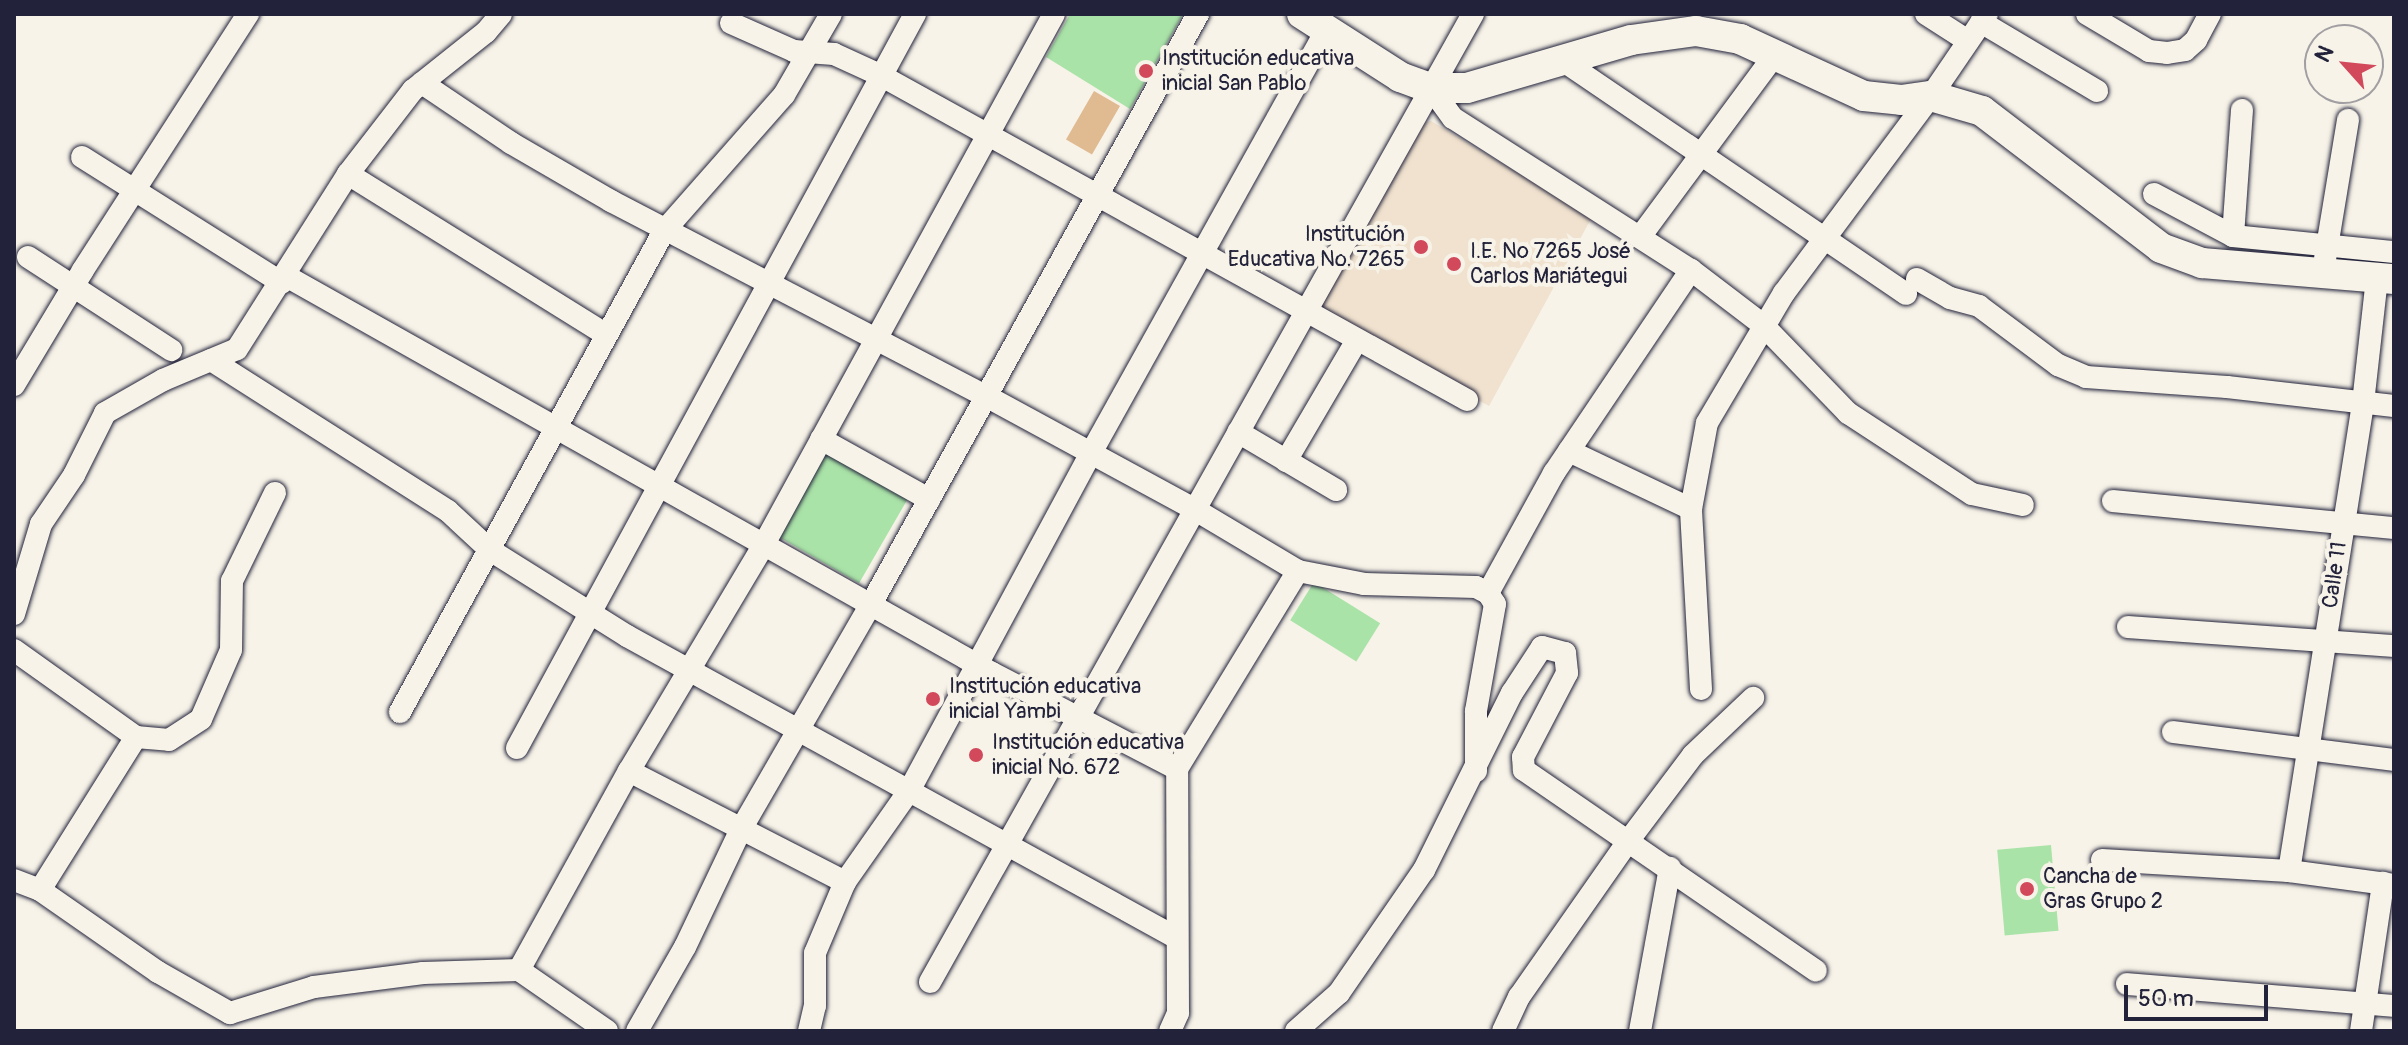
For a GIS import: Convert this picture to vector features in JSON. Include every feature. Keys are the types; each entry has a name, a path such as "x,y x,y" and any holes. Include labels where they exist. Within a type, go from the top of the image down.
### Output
{"street":[{"path":"14,385 73,286 248,14"},
{"path":"14,614 41,524 74,475 105,413 163,380 237,349 284,280 348,174 422,83 486,32 501,14"},
{"path":"400,712 665,229 784,95 811,54 831,14"},
{"path":"517,748 915,14"},
{"path":"519,970 629,771 763,546 1054,14"},
{"path":"637,1031 685,947 740,831 870,606 1198,14"},
{"path":"930,982 1473,14"},
{"path":"1704,14 1740,39 1864,96 1901,100 1931,96 1982,111 2161,248 2202,263 2394,252"},
{"path":"1926,14 1968,41"},
{"path":"2087,14 2149,51 2167,53 2185,50 2196,40 2210,14"},
{"path":"1701,689 1691,509 1707,423 1762,324 1931,96 1984,18 2097,91"},
{"path":"812,1030 815,953 845,882 909,791 1091,453 1205,252 1314,22 1400,77 1431,88 1467,88 1631,40 1696,31 1740,39"},
{"path":"731,23 794,51 834,54 880,75 1205,252 1306,313 1467,400"},
{"path":"1640,237 1774,56"},
{"path":"1562,60 1826,236 1912,287 1979,306 2058,365 2086,377 2394,406"},
{"path":"422,83 511,143 665,229 986,396 1194,509 1298,571 1364,584 1476,587 1488,593 1495,604 1476,711 1476,771"},
{"path":"1431,88 1453,118 1691,270 1762,324 1848,413 1972,494 2023,505"},
{"path":"2233,236 2242,110"},
{"path":"2311,259 2348,120"},
{"path":"82,157 284,280 977,665 1177,769"},
{"path":"348,174 605,334"},
{"path":"2154,194 2180,211 2233,236 2385,278"},
{"path":"28,257 171,350"},
{"path":"1488,593 1569,451 1691,270"},
{"name":"Calle 11","path":"2289,871 2327,639 2342,522 2385,278"},
{"path":"1286,461 1357,340"},
{"path":"211,360 448,511 489,549 590,613 1177,938"},
{"path":"1238,432 1336,490"},
{"path":"821,439 929,499"},
{"path":"1569,451 1691,509"},
{"path":"14,650 136,737 169,740 201,719 231,650 232,581 275,493"},
{"path":"2113,501 2394,528"},
{"path":"1170,1031 1178,1013 1177,769 1298,571"},
{"path":"2128,627 2394,646"},
{"path":"1296,1031 1339,993 1424,870 1476,771 1512,693 1542,647 1565,653 1567,673 1522,765 1524,770 1816,971"},
{"path":"1503,1031 1519,997 1629,840 1693,755 1753,698"},
{"path":"2173,732 2394,760"},
{"path":"40,890 136,737"},
{"path":"629,771 740,831 845,882"},
{"path":"2102,860 2289,871 2388,884 2361,1031"},
{"path":"1640,1031 1670,868"},
{"path":"14,880 40,890 231,1022 314,987 423,973 519,970 607,1031"},
{"path":"2127,984 2394,1006"}],"shaded area":[{"name":"I.E. Nº 7265 José Carlos Mariátegui","path":"1431,121 1592,217 1489,406 1314,311 1419,124"}],"green space":[{"path":"1070,14 1183,14 1130,109 1046,57"},
{"path":"828,451 909,498 859,583 778,537"},
{"path":"1314,582 1380,623 1356,661 1290,620"},
{"name":"Cancha de Gras Grupo 2","path":"2051,845 2058,931 2005,935 1997,850"}],"building":[{"path":"1094,91 1120,106 1092,154 1066,139"}],"place":[{"name":"Institución educativa inicial San Pablo","path":"1146,71"},
{"name":"Institución Educativa No. 7265","path":"1421,247"},
{"name":"I.E. Nº 7265 José Carlos Mariátegui","path":"1454,264"},
{"name":"Institución educativa inicial Yambi","path":"933,699"},
{"name":"Institución educativa inicial No. 672","path":"976,755"},
{"name":"Cancha de Gras Grupo 2","path":"2027,889"}]}
